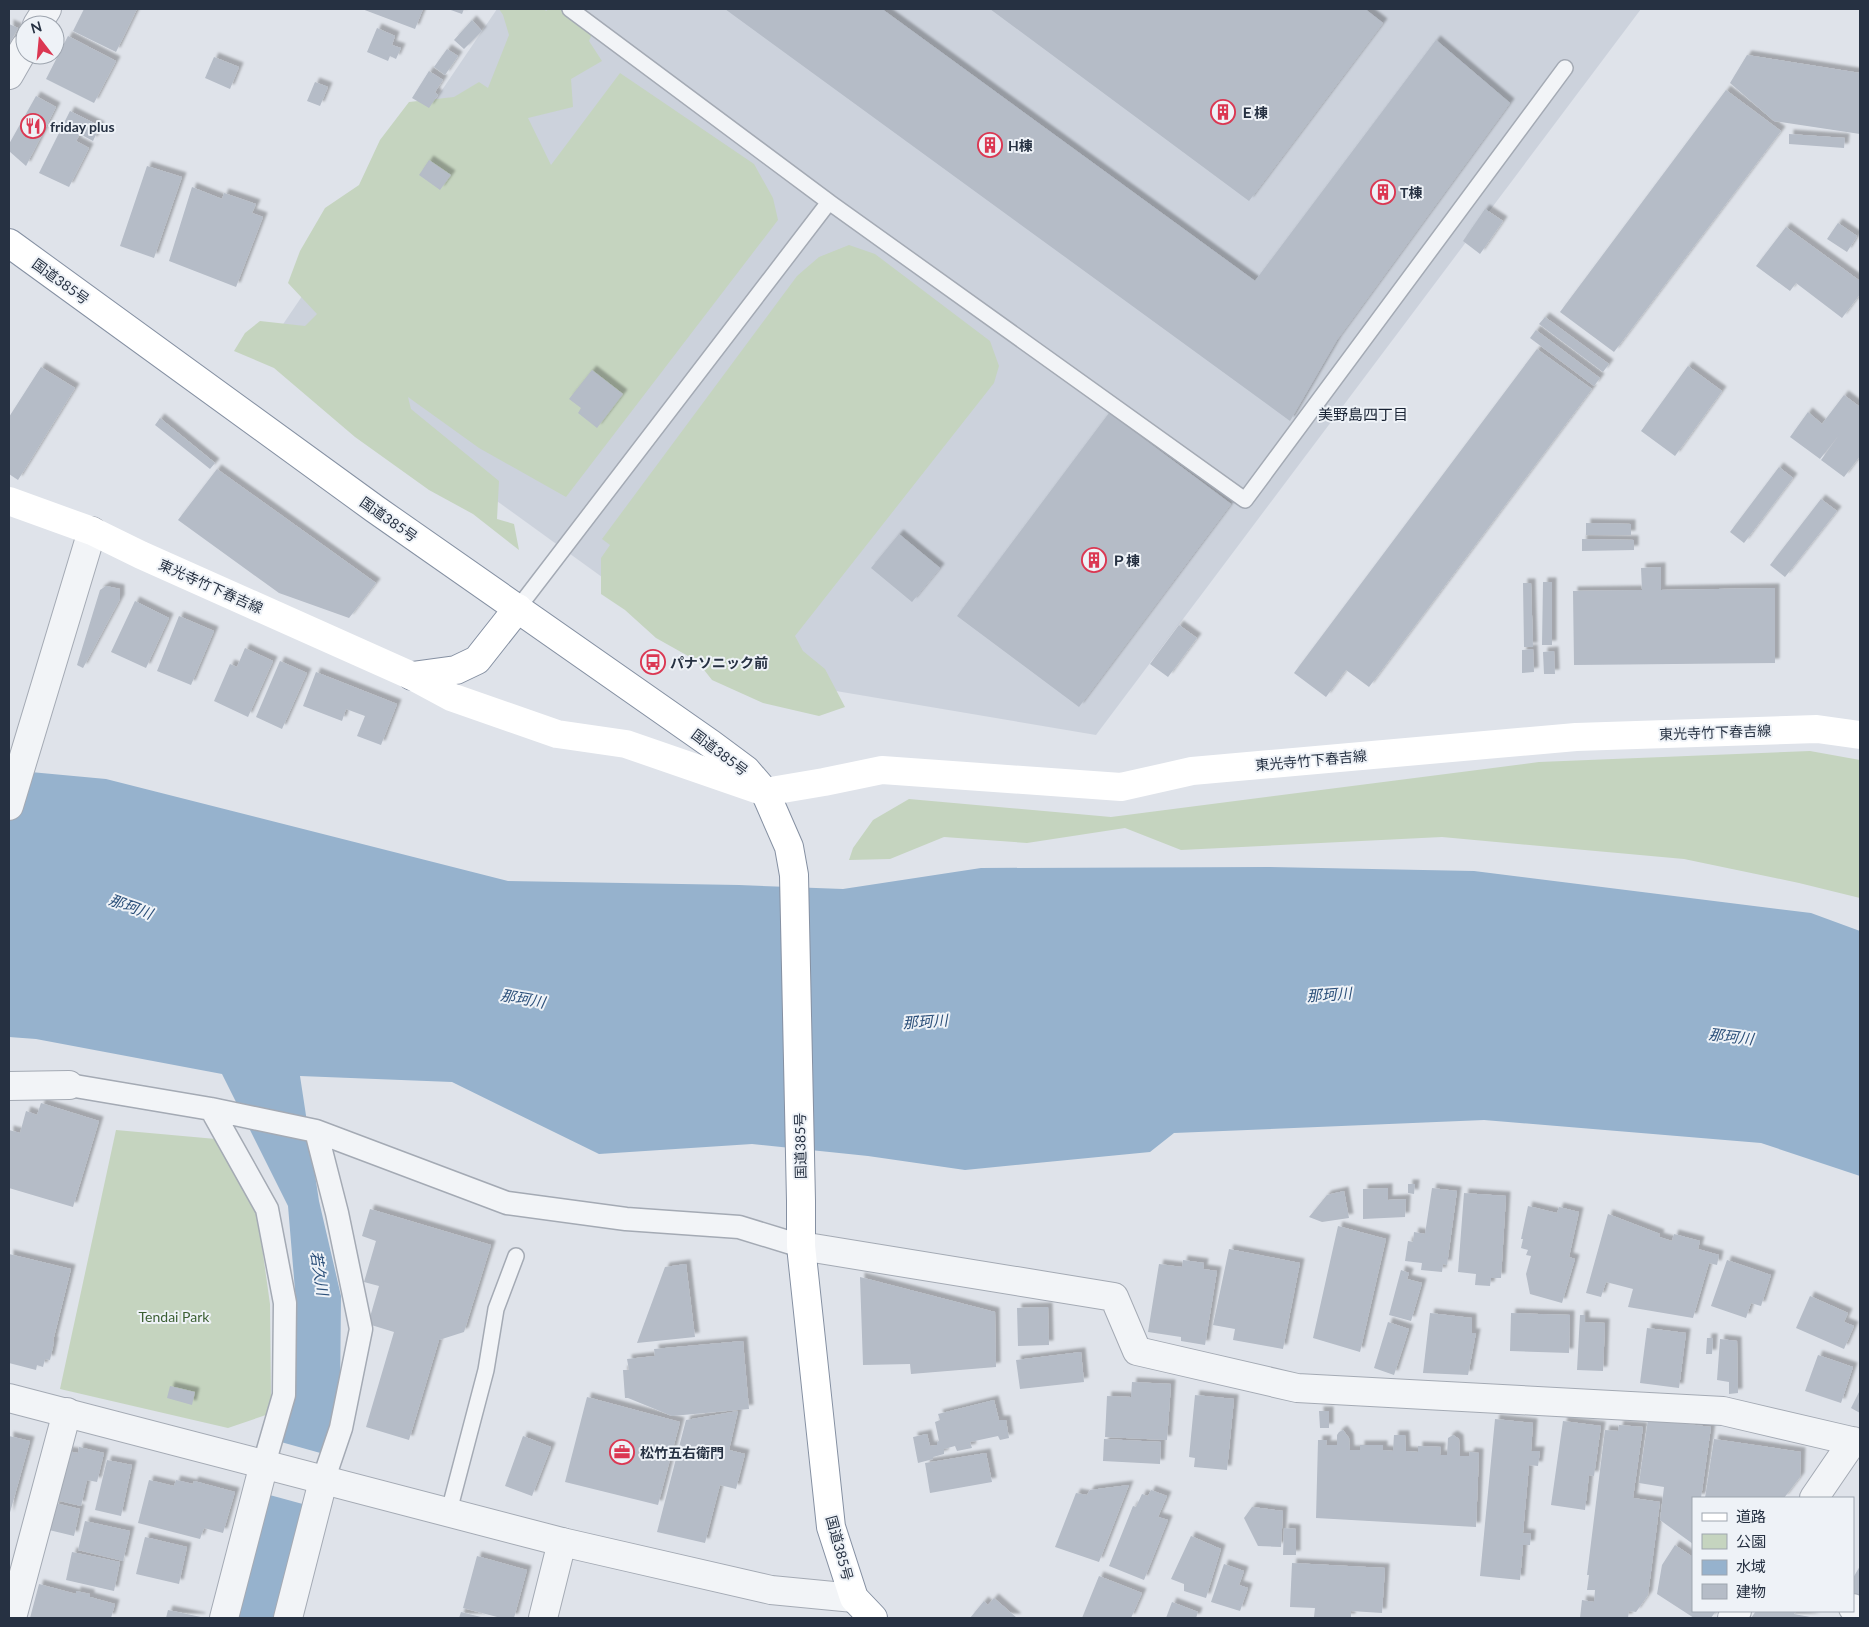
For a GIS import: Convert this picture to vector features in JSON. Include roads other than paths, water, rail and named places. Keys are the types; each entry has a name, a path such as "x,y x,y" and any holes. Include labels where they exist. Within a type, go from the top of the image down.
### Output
{"main road":[{"name":"国道385号","path":"9,243 375,510 718,749 746,770 765,792 789,847 794,875 801,1246 831,1527 854,1598 873,1618"},
{"name":"東光寺竹下春吉線","path":"9,501 92,531 150,559 412,676 451,697 557,734 626,744 765,792 882,770 1121,787 1192,771 1576,737 1817,729 1860,735"},
{"path":"412,676 456,670 477,660 518,608"}],"street":[{"path":"9,806 92,531"},
{"path":"9,1086 69,1085 217,1110 310,1129 507,1203 626,1219 740,1227 801,1246 1114,1297 1137,1351 1297,1388 1723,1411 1857,1442 1815,1497"},
{"path":"217,1110 267,1209 285,1303 284,1395 268,1465 224,1618"},
{"path":"288,1618 321,1480 340,1428 361,1329 337,1213 310,1129"},
{"path":"9,1398 562,1542 772,1590 854,1598"},
{"path":"12,1618 67,1412"},
{"path":"543,1618 562,1542"}],"lane":[{"path":"570,9 829,202 1245,500 1565,68"},
{"path":"518,608 829,202"},
{"path":"449,1512 486,1370 496,1308 516,1256"}],"water":[{"path":"9,770 106,779 508,881 739,885 843,889 981,868 1267,867 1474,871 1811,913 1860,931 1860,1176 1761,1143 1484,1120 1174,1133 1150,1152 965,1170 868,1156 752,1144 599,1154 452,1082 300,1076 319,1201 341,1296 340,1397 280,1618 232,1618 293,1402 296,1302 288,1206 222,1074 36,1039 9,1037"}],"place":[{"name":"Ｅ棟","path":"1223,112"},
{"name":"friday plus","path":"33,126"},
{"name":"H棟","path":"990,145"},
{"name":"T棟","path":"1383,192"},
{"name":"Ｐ棟","path":"1094,560"},
{"name":"パナソニック前","path":"653,662"},
{"name":"松竹五右衛門","path":"622,1452"}],"district":[{"name":"美野島四丁目","path":"1363,414"}],"water label":[{"name":"那珂川","path":"131,906"},
{"name":"那珂川","path":"1329,994"},
{"name":"那珂川","path":"523,998"},
{"name":"那珂川","path":"925,1021"},
{"name":"那珂川","path":"1731,1036"},
{"name":"若久川","path":"320,1273"}],"park label":[{"name":"Tendai Park","path":"174,1316"}]}
